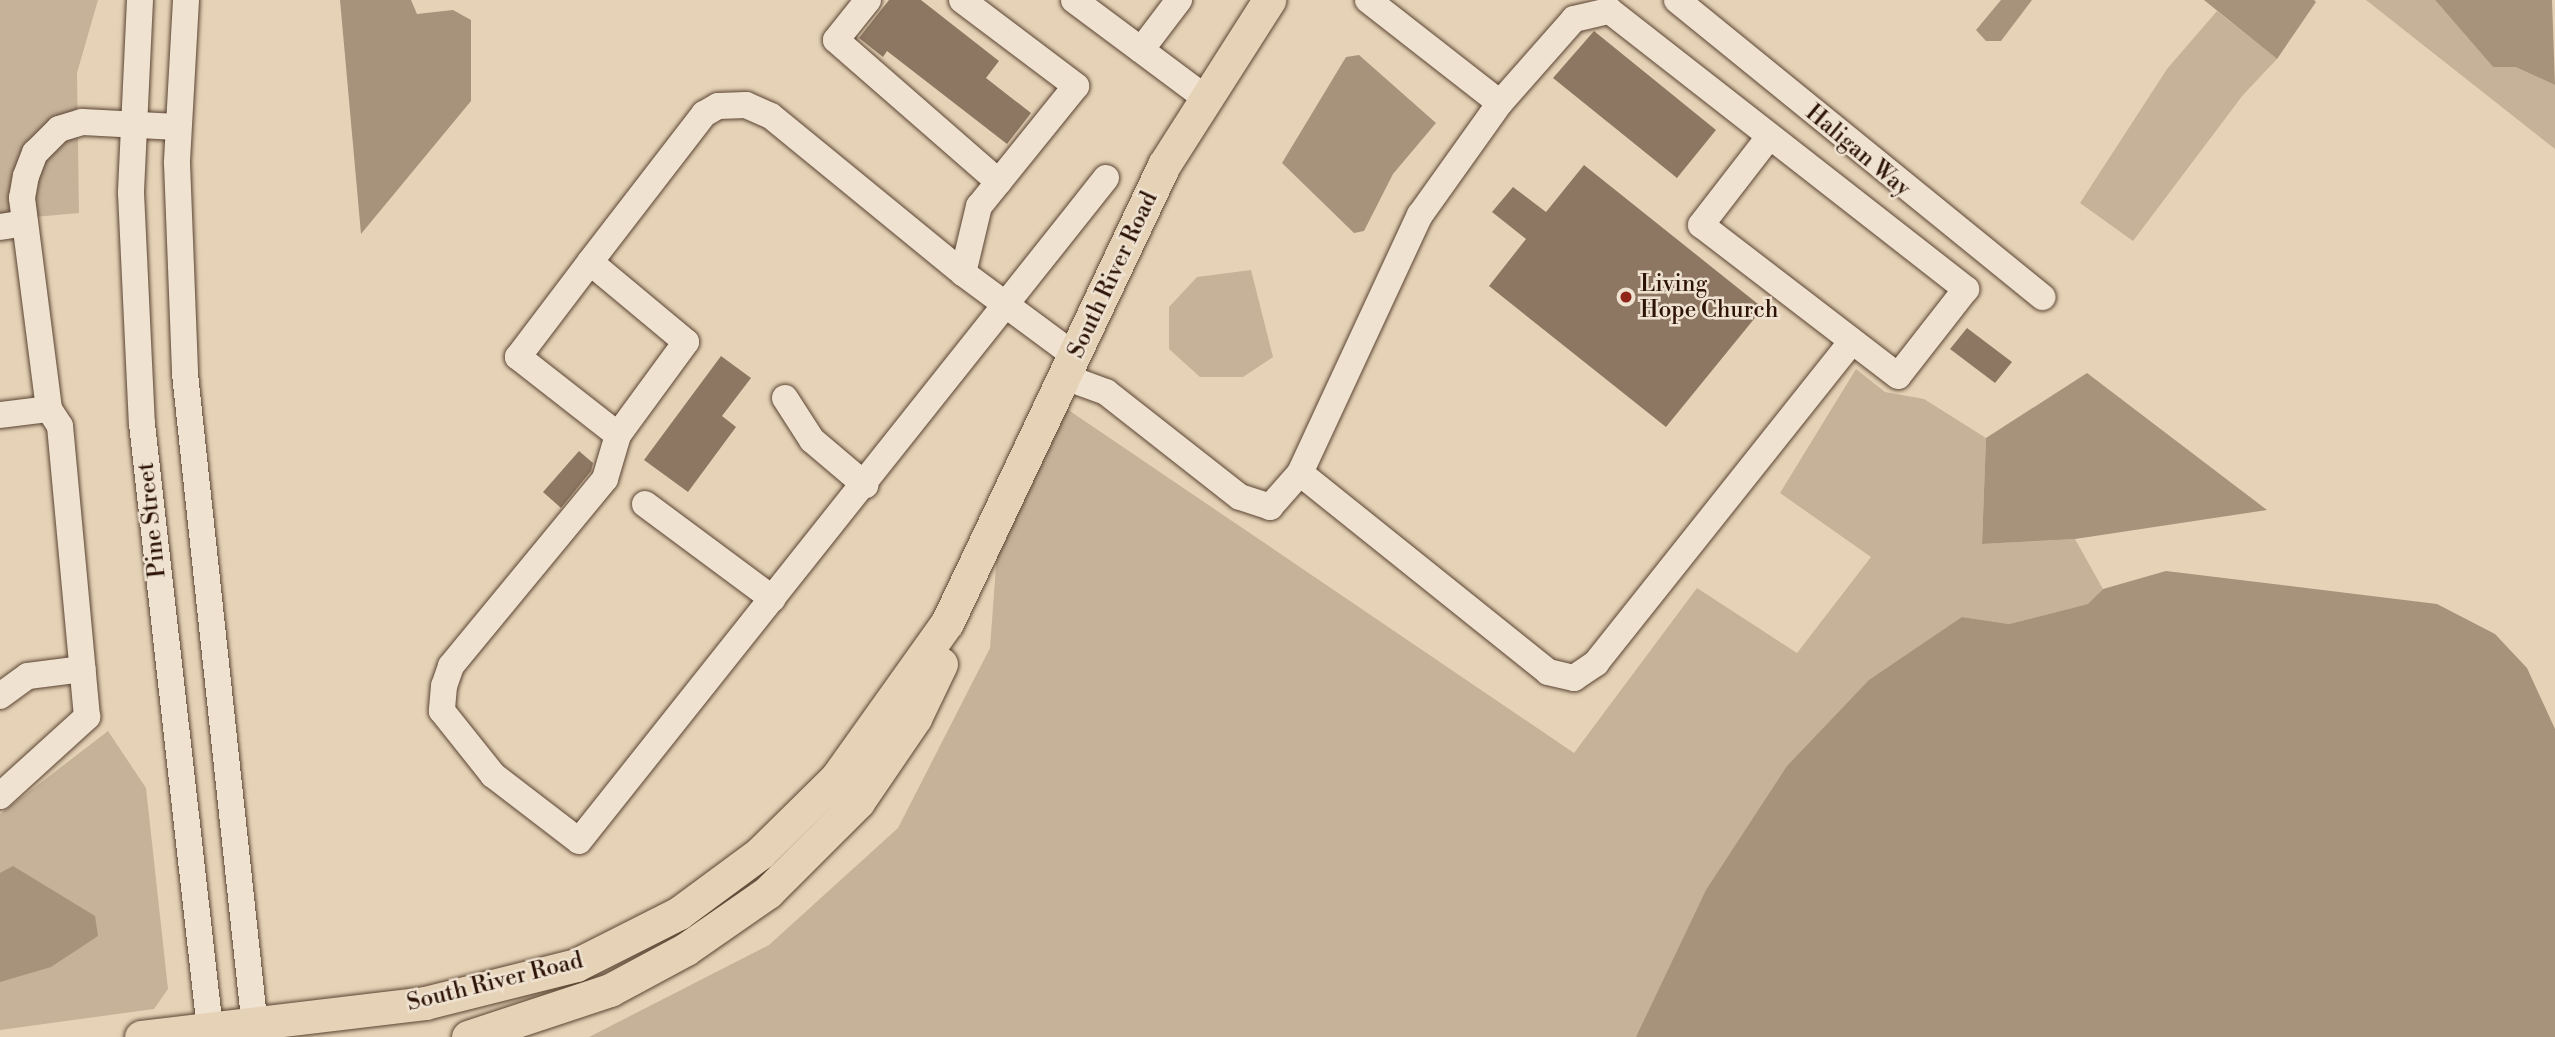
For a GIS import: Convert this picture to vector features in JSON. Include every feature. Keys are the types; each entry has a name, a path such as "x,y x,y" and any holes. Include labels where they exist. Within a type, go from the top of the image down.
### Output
{"main road":[{"name":"South River Road","path":"468,1037 570,1006 638,976 719,928 793,869 858,802 915,718 980,564 1070,367 1203,96 1269,0"},
{"name":"South River Road","path":"141,1037 255,1031 425,1003 576,965 679,913 760,853 837,777 896,700 980,564"}],"street":[{"name":"Pine Street","path":"140,0 133,127 132,273 142,424 210,1033"},
{"path":"186,0 178,127 186,374 255,1031"},
{"path":"868,0 836,40 999,182"},
{"path":"962,0 1076,86 979,206 963,273"},
{"path":"1074,0 1203,96"},
{"path":"1141,50 1179,0"},
{"path":"1368,0 1500,103"},
{"name":"Haligan Way","path":"1677,0 2042,297"},
{"path":"618,435 518,357 704,114 718,106 746,105 771,116 1006,305 1070,367 1261,508 1282,498 1300,473 1420,215 1500,103 1574,19 1610,11 1966,289 1898,376 1701,225 1769,137"},
{"path":"0,796 87,717 60,426 49,409 13,225 26,176 35,153 59,130 82,122 133,127 178,127"},
{"path":"590,262 686,342 618,435 606,479 447,676 442,711 493,775 579,841 865,485 1106,178"},
{"path":"1300,473 1548,672 1574,678 1596,663 1852,341"},
{"path":"785,398 812,440 865,485"},
{"path":"0,415 49,409"},
{"path":"645,504 773,599"},
{"path":"0,695 28,676 83,669"}],"shaded area":[{"path":"0,0 98,0 77,73 79,213 0,220"},
{"path":"340,0 411,0 417,14 453,10 471,20 471,101 361,234"},
{"path":"2001,0 2032,0 2001,41 1986,41 1976,30"},
{"path":"2204,0 2314,0 2316,2 2277,59"},
{"path":"2366,0 2435,0 2493,67 2516,66 2555,85 2555,149"},
{"path":"2435,0 2552,0 2555,85 2516,67 2493,67"},
{"path":"2217,11 2277,59 2243,95 2133,241 2080,203 2167,69"},
{"path":"1359,55 1436,123 1393,174 1364,231 1354,233 1282,163 1346,57"},
{"path":"1251,270 1273,357 1243,377 1200,377 1169,349 1169,307 1197,277"},
{"path":"1856,369 1885,392 1924,399 1986,438 1982,544 2075,539 2103,589 2089,604 2009,624 1962,617 1636,1037 589,1037 769,945 898,828 990,648 997,552 1064,407 1574,753 1697,588 1797,653 1871,557 1780,493"},
{"path":"2087,373 2267,510 2075,539 1982,544 1986,438"},
{"path":"2166,571 2437,604 2495,634 2527,668 2555,729 2555,1037 1636,1037 1706,890 1787,766 1869,680 1962,617 2009,624 2088,604 2103,589"},
{"path":"108,731 146,788 168,989 154,1009 0,1030 0,814"},
{"path":"13,866 95,916 98,936 51,967 0,982 0,873"}],"building":[{"path":"889,0 921,0 999,61 986,78 1031,113 1007,144 887,51 883,57 859,38"},
{"path":"1594,31 1716,130 1677,178 1553,78"},
{"name":"Living Hope Church","path":"1584,165 1763,308 1666,427 1489,286 1526,239 1492,212 1513,187 1546,212"},
{"path":"1967,328 2012,362 1995,383 1950,349"},
{"path":"721,356 751,378 722,416 736,427 688,492 644,460"},
{"path":"579,451 593,463 591,471 561,508 543,492"}],"place":[{"name":"Living Hope Church","path":"1626,297"}]}
